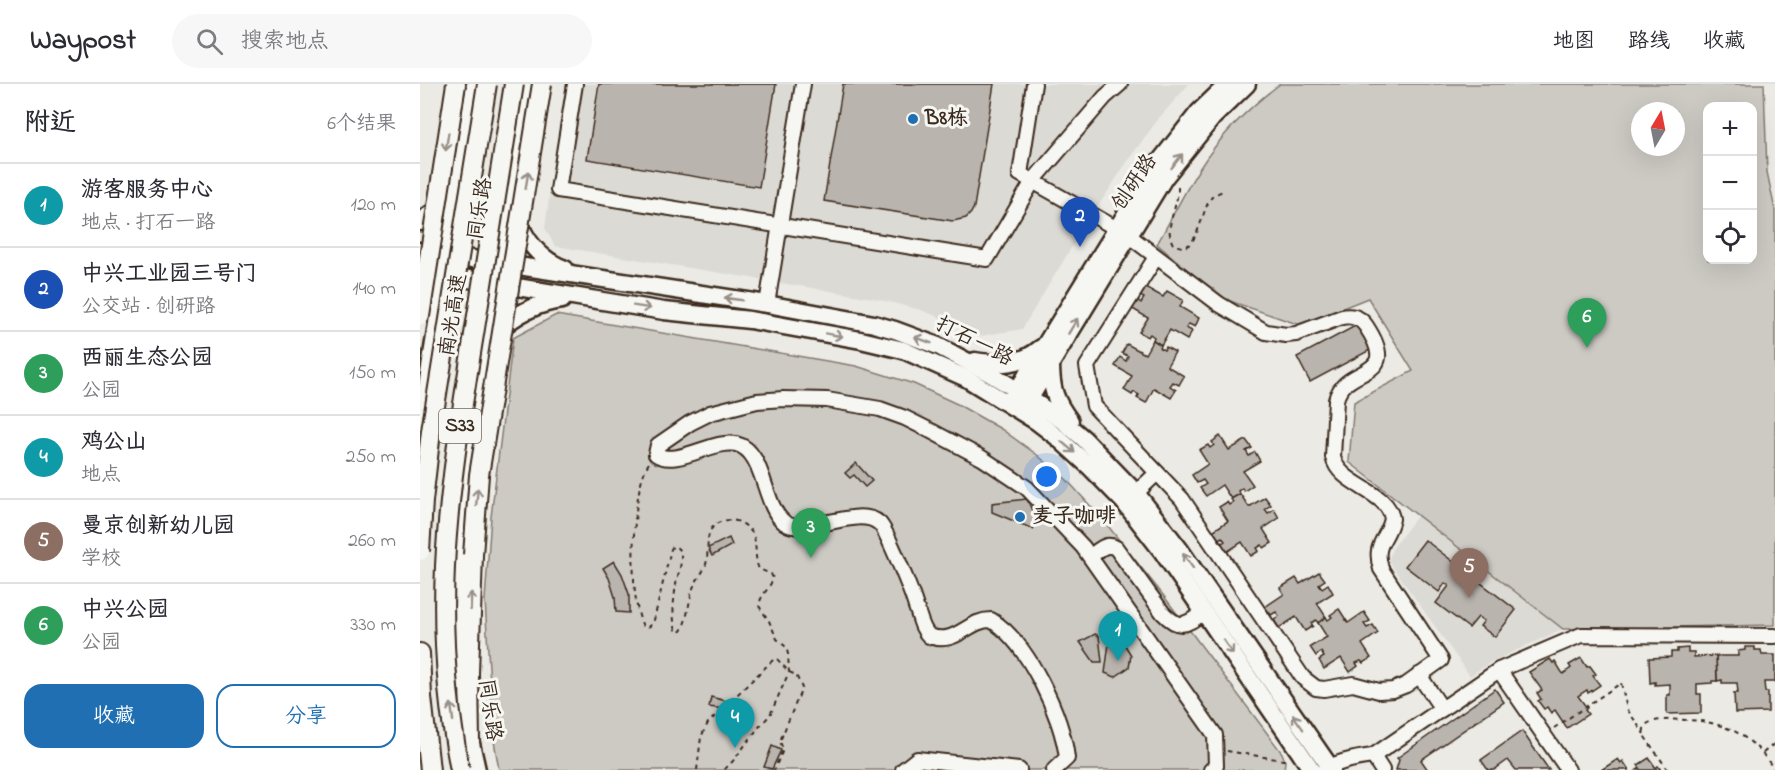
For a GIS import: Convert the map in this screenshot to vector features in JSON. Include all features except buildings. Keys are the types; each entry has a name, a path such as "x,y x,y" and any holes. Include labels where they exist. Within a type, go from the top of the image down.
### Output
{"highway":[{"path":"420,316 456,84"},
{"name":"南光高速","path":"420,551 431,431 488,84"},
{"name":"南光高速","path":"460,770 445,632 445,567 450,505 470,358 514,84"},
{"path":"470,743 469,673 473,555 479,475 542,84"},
{"path":"420,653 430,770"}],"main road":[{"name":"同乐路","path":"420,431 475,84"},
{"name":"同乐路","path":"477,770 470,743 458,633 456,569 460,505 491,284 524,84"},
{"name":"创研路","path":"1019,401 1051,364 1153,170 1199,112 1228,84"},
{"name":"创研路","path":"1019,401 1048,341 1122,232 1190,144 1213,117 1247,84"},
{"path":"420,222 445,203 460,174"},
{"path":"509,178 515,212 522,233 527,240 549,262 588,278"},
{"name":"打石一路","path":"420,251 767,304 885,327 938,346 963,359 1019,401 1084,439 1136,493 1180,549 1328,769"},
{"name":"打石一路","path":"444,275 664,311 750,320 881,344 903,350 1019,401 1036,422 1074,452 1124,502 1162,551 1309,767"},
{"path":"481,350 507,322 526,310 549,302 584,299"},
{"path":"420,306 431,328 433,347"},
{"path":"963,359 994,364 1018,362 1034,354 1048,341"},
{"path":"1051,364 1052,389 1056,400 1084,439"}],"street":[{"path":"575,84 558,190 987,259 1033,181 1105,97 1120,84"},
{"path":"767,304 803,84"},
{"path":"1034,84 1020,174 1122,232 1156,256 1219,304 1266,332 1275,335 1296,334 1349,316 1357,317 1368,328 1378,355 1376,364 1370,370 1343,385 1338,392 1333,457 1334,463 1341,472 1388,507 1391,513 1390,525 1379,548 1381,569 1441,660 1399,688 1386,691 1353,684 1324,689 1309,684 1182,500 1094,406 1087,366 1156,256"},
{"name":"打石一路","path":"420,271 444,275"},
{"path":"1054,770 1067,758 1064,740 1053,708 1022,651 997,623 991,620 985,620 945,639 929,636 922,625 916,605 882,525 877,521 859,518 801,526 790,525 778,516 759,469 750,452 745,448 732,443 675,457 661,458 656,454 658,445 690,423 710,413 766,400 804,399 850,403 880,409 905,418 982,458 1027,488 1091,556 1215,735 1216,766 1211,770"},
{"path":"1136,493 1157,473"},
{"path":"1091,556 1107,546 1116,548 1163,613 1176,623 1189,623 1204,612"},
{"path":"1328,769 1358,758 1372,756 1499,670 1581,635 1775,636"},
{"path":"1499,670 1568,770"},
{"path":"1419,675 1442,709"},
{"path":"1372,756 1382,770"},
{"path":"903,770 917,759 1019,770"}],"path":[{"path":"1178,187 1178,199 1169,237 1173,244 1182,247 1190,245 1212,197 1225,189"},
{"path":"656,454 645,468 633,541 635,602 643,626 650,626 654,620 673,546 678,548 680,555 681,566 676,585 675,629 681,632 692,589 705,567 708,538 712,529 720,522 731,520 743,524 751,531 756,544 755,557 759,569 771,574 773,578 772,584 761,597 759,606 777,639 786,647 789,672 770,715 723,770"},
{"path":"697,770 701,737 708,723 774,659 777,659 789,672 796,675 802,688 780,741 783,750 774,770"},
{"path":"1544,735 1621,683 1627,709 1668,770"},
{"path":"1645,737 1643,732 1648,722 1672,719 1707,722 1744,738 1762,753 1774,770"},
{"path":"1762,753 1775,743"},
{"path":"1217,750 1309,767"}],"shaded area":[{"path":"565,84 1189,84 1159,118 1129,159 1022,329 980,336 921,310 873,298 555,246 545,228"},
{"path":"1280,84 1764,84 1767,172 1775,210 1775,625 1563,629 1349,462 1354,402 1413,371 1368,298 1300,325 1221,298 1157,244 1206,158 1246,113"},
{"path":"556,315 856,366 914,384 957,404 1001,429 1067,480 1104,521 1282,753 1285,761 1284,770 499,770 493,735 485,600 491,517 513,338"},
{"path":"1418,515 1563,629 1493,661 1470,676 1390,563 1392,549"}],"place":[{"name":"B8栋","path":"913,119"},
{"name":"中兴工业园三号门","path":"1080,247"},
{"name":"中兴公园","path":"1587,348"},
{"name":"麦子咖啡","path":"1020,517"},
{"name":"西丽生态公园","path":"811,558"},
{"name":"曼京创新幼儿园","path":"1469,598"},
{"name":"游客服务中心","path":"1118,661"},
{"name":"鸡公山","path":"735,748"}]}
